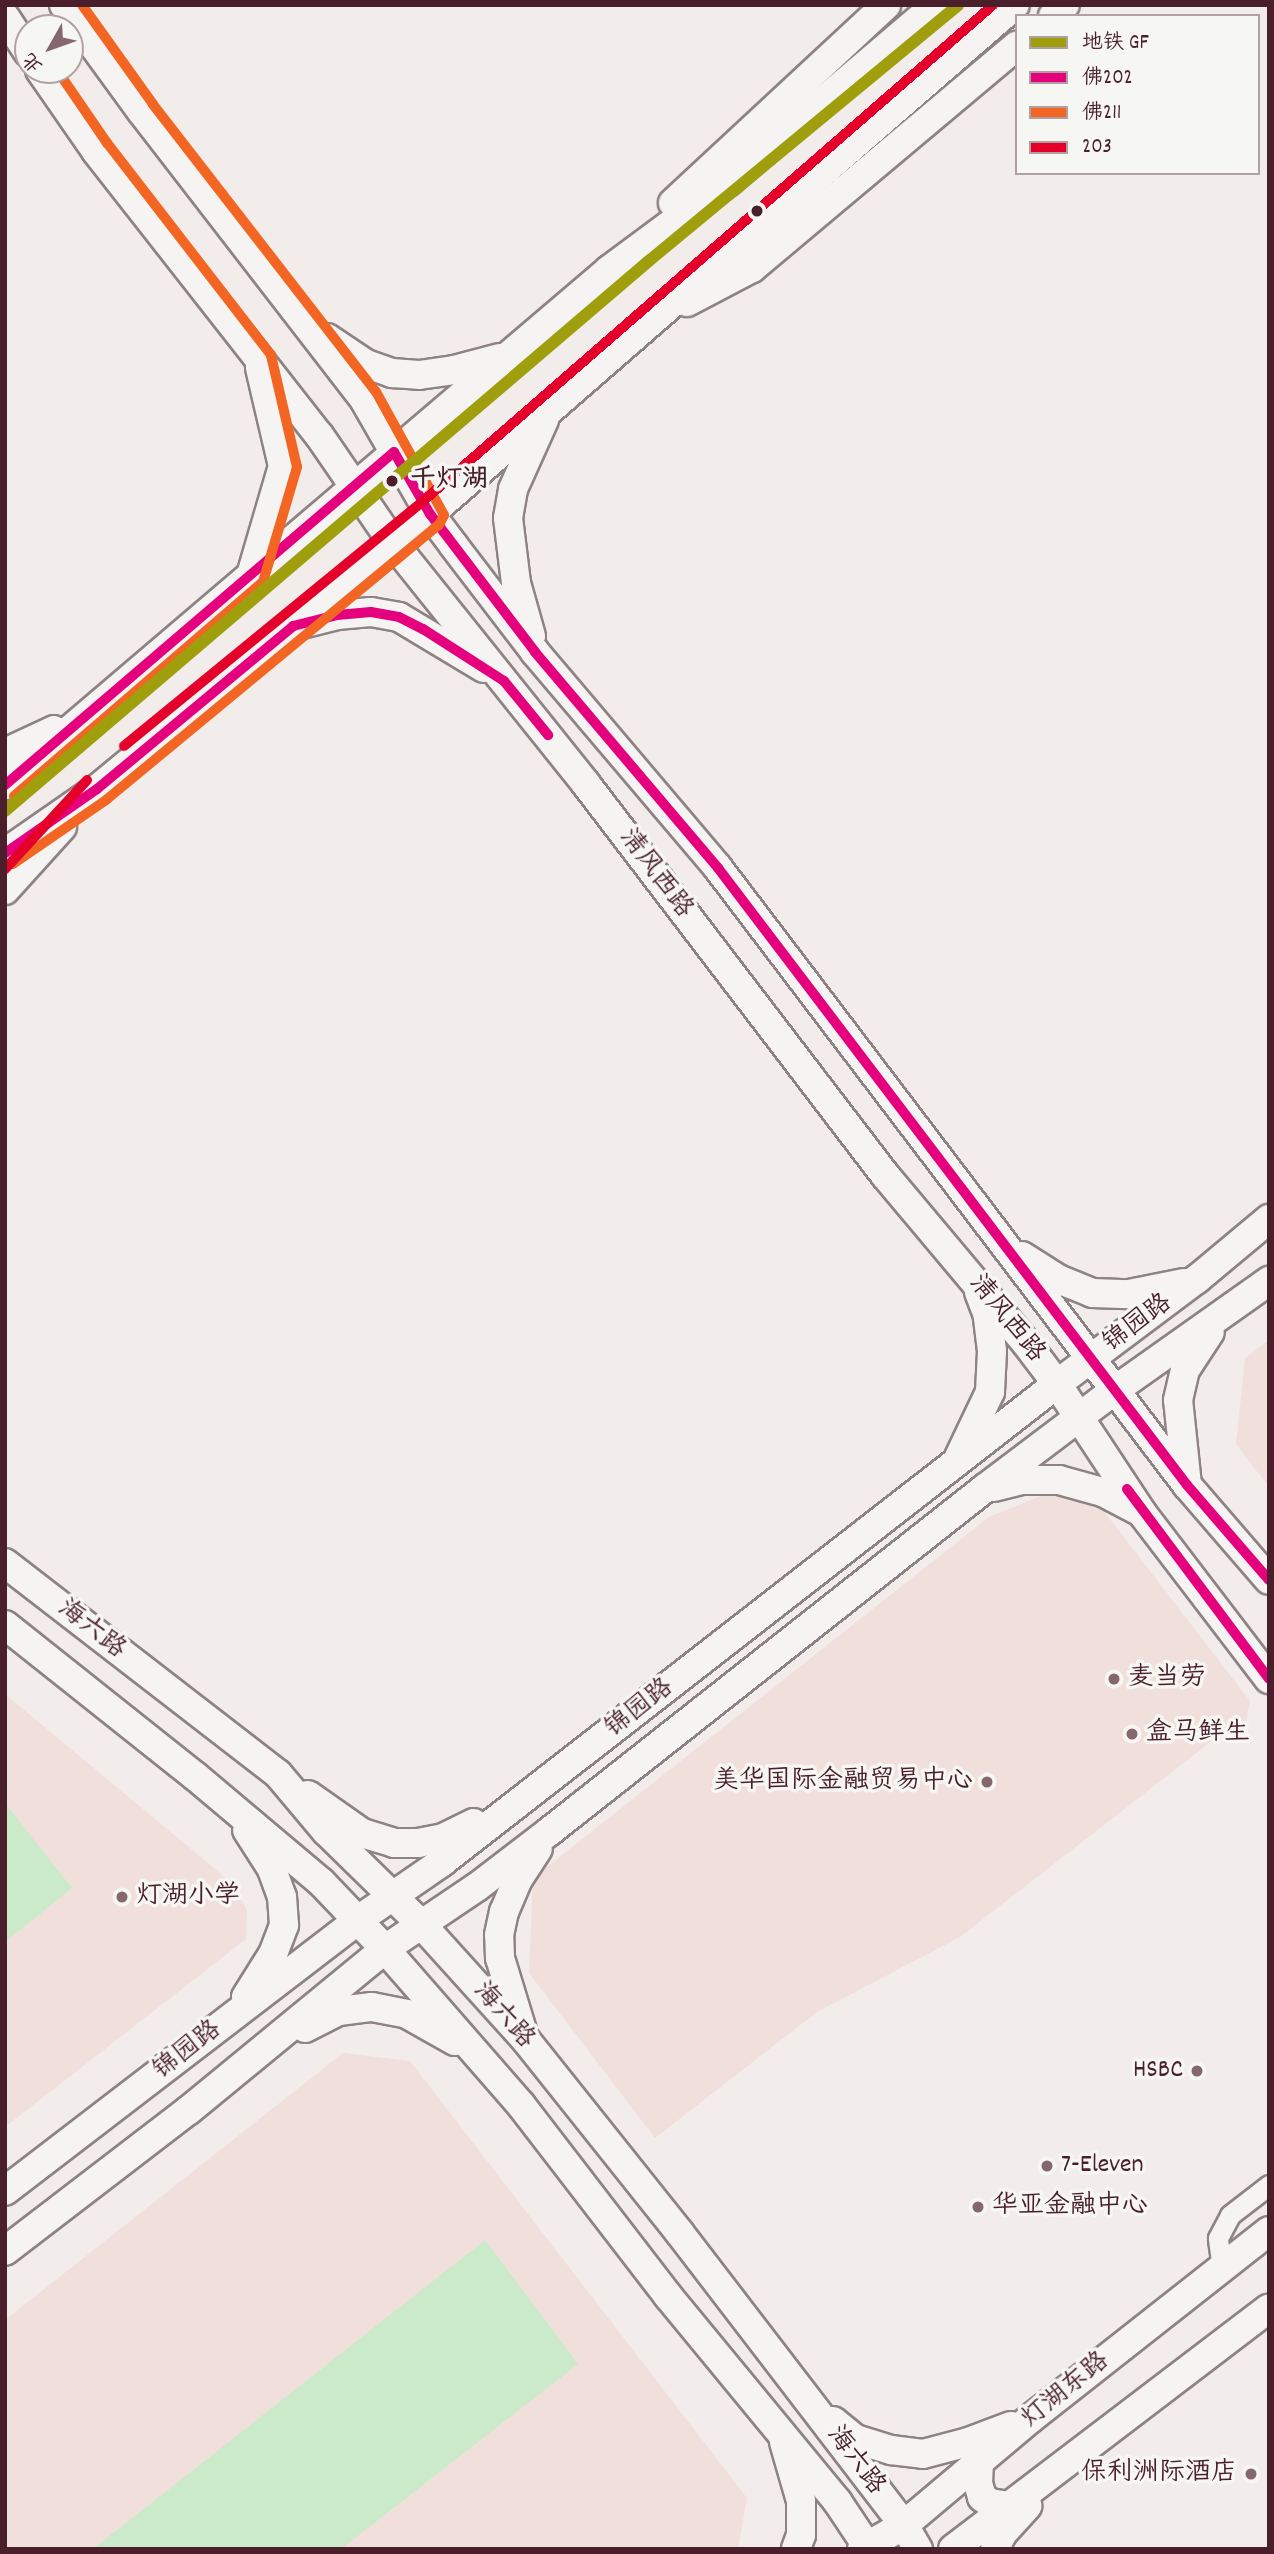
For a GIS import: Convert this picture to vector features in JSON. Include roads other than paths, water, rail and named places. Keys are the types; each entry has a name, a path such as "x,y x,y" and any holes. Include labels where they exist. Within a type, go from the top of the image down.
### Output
{"main road":[{"name":"清风西路","path":"64,5 142,112 312,328 365,401 430,514 535,652 718,868 1187,1485 1269,1580"},
{"path":"609,270 673,203 886,5"},
{"path":"5,785 353,485 609,270 729,181 936,5"},
{"path":"5,852 97,789 430,514 1015,5"},
{"path":"647,323 752,268 1015,48"},
{"name":"清风西路","path":"50,84 96,151 259,362 319,435 393,543 504,681 885,1175 973,1277 1057,1384 1142,1513 1269,1679"},
{"path":"312,328 366,364 392,373 419,375 454,370 508,355"},
{"path":"252,573 283,466 259,362"},
{"path":"535,652 516,583 508,518 513,489 549,410"},
{"path":"293,626 337,615 371,612 399,617 504,681"},
{"path":"5,753 85,716"},
{"path":"5,890 97,789"},
{"name":"锦园路","path":"5,2191 358,1920 394,1897 524,1798 1057,1384 1197,1279 1269,1219"},
{"path":"1003,1242 1058,1279 1092,1293 1154,1291 1197,1279"},
{"path":"957,1462 990,1392 992,1351 987,1313 973,1277"},
{"path":"1187,1485 1178,1400 1185,1370 1198,1347 1224,1315 1269,1281"},
{"name":"锦园路","path":"5,2251 385,1949 550,1831 984,1489 1115,1390 1224,1315"},
{"path":"984,1489 1023,1480 1059,1480 1103,1492 1142,1513"},
{"name":"海六路","path":"5,1563 278,1774 326,1831 422,1925 525,2039 679,2232 911,2537"},
{"name":"海六路","path":"5,1625 232,1807 321,1882 358,1920 521,2105 668,2296 837,2501 866,2548"},
{"path":"278,1774 362,1833 394,1843 418,1843 443,1838 524,1798"},
{"path":"232,1807 272,1869 282,1897 284,1925 273,1954 235,2014"},
{"path":"525,2039 500,1958 499,1935 503,1912 517,1881 550,1831"},
{"path":"265,2047 339,2011 372,2007 407,2014 441,2031 483,2061"},
{"name":"灯湖东路","path":"866,2548 911,2537 978,2463 1269,2231"},
{"path":"953,2549 1269,2308"},
{"path":"810,2402 855,2439 891,2450 923,2454 968,2442 1030,2419"},
{"path":"780,2430 801,2501 801,2536 796,2549"},
{"path":"978,2463 978,2483 982,2497 990,2503 1008,2506"},
{"path":"995,2549 1002,2534 1064,2464"}],"street":[{"path":"1222,2267 1218,2238 1230,2215 1269,2185"}],"metro line":[{"name":"GF","path":"5,811 650,260 958,5"}],"place":[{"name":"千灯湖","path":"392,481"},
{"name":"麦当劳","path":"1114,1679"},
{"name":"盒马鲜生","path":"1132,1734"},
{"name":"美华国际金融贸易中心","path":"987,1782"},
{"name":"灯湖小学","path":"122,1897"},
{"name":"HSBC","path":"1197,2071"},
{"name":"7-Eleven","path":"1047,2166"},
{"name":"华亚金融中心","path":"978,2207"},
{"name":"保利洲际酒店","path":"1251,2474"}]}
